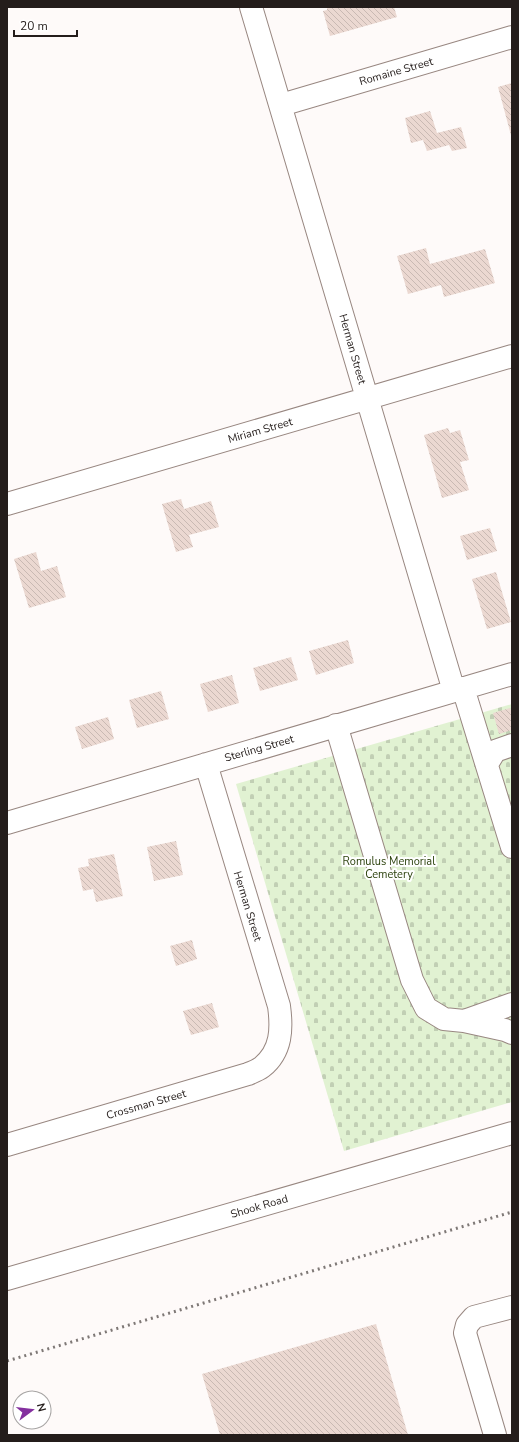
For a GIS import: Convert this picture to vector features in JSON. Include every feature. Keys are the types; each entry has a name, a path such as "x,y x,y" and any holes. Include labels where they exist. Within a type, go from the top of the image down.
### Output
{"street":[{"name":"Herman Street","path":"251,7 368,398 458,689 487,764 512,847"},
{"name":"Romaine Street","path":"281,105 512,37"},
{"name":"Miriam Street","path":"7,504 512,356"},
{"name":"Sterling Street","path":"7,823 512,674"},
{"path":"336,725 412,980 426,1008 444,1020 464,1020 512,1033"},
{"path":"487,764 495,751 512,745"},
{"name":"Herman Street","path":"206,764 278,1006 281,1034 276,1049"},
{"path":"464,1020 512,1004"},
{"name":"Crossman Street","path":"7,1145 248,1074 262,1066 273,1055 276,1049"},
{"name":"Shook Road","path":"7,1279 512,1133"},
{"path":"495,1435 465,1333 467,1325 474,1317 512,1307"}],"green space":[{"name":"Romulus Memorial Cemetery","path":"512,704 512,1102 344,1151 236,784"}],"building":[{"path":"327,7 394,7 397,17 330,36 323,11 327,10"},
{"path":"512,83 512,139 498,87"},
{"path":"430,111 437,133 461,127 467,148 452,151 449,145 427,151 423,140 411,143 405,118"},
{"path":"426,248 430,264 485,249 495,283 444,297 441,285 408,294 397,256"},
{"path":"448,428 450,433 460,430 469,460 460,462 469,490 442,498 424,435"},
{"path":"181,499 184,509 211,501 219,527 189,535 193,547 176,552 162,504"},
{"path":"490,528 497,551 467,560 460,536"},
{"path":"36,552 41,571 57,566 66,597 29,608 14,559"},
{"path":"496,572 511,622 487,629 472,579"},
{"path":"348,640 354,663 316,675 309,651"},
{"path":"291,657 298,680 260,691 253,668"},
{"path":"232,675 239,703 208,712 200,684"},
{"path":"161,691 169,719 137,728 129,700"},
{"path":"510,708 512,713 512,730 499,734 493,713"},
{"path":"108,717 114,739 82,749 75,727"},
{"path":"176,841 183,875 154,881 147,847"},
{"path":"114,854 123,896 96,902 93,889 83,891 78,868 89,866 88,859"},
{"path":"192,940 197,959 176,966 170,946"},
{"path":"212,1003 219,1027 191,1035 183,1011"},
{"path":"376,1324 408,1435 220,1435 202,1374"}],"railway":[{"path":"7,1361 512,1212"}]}
